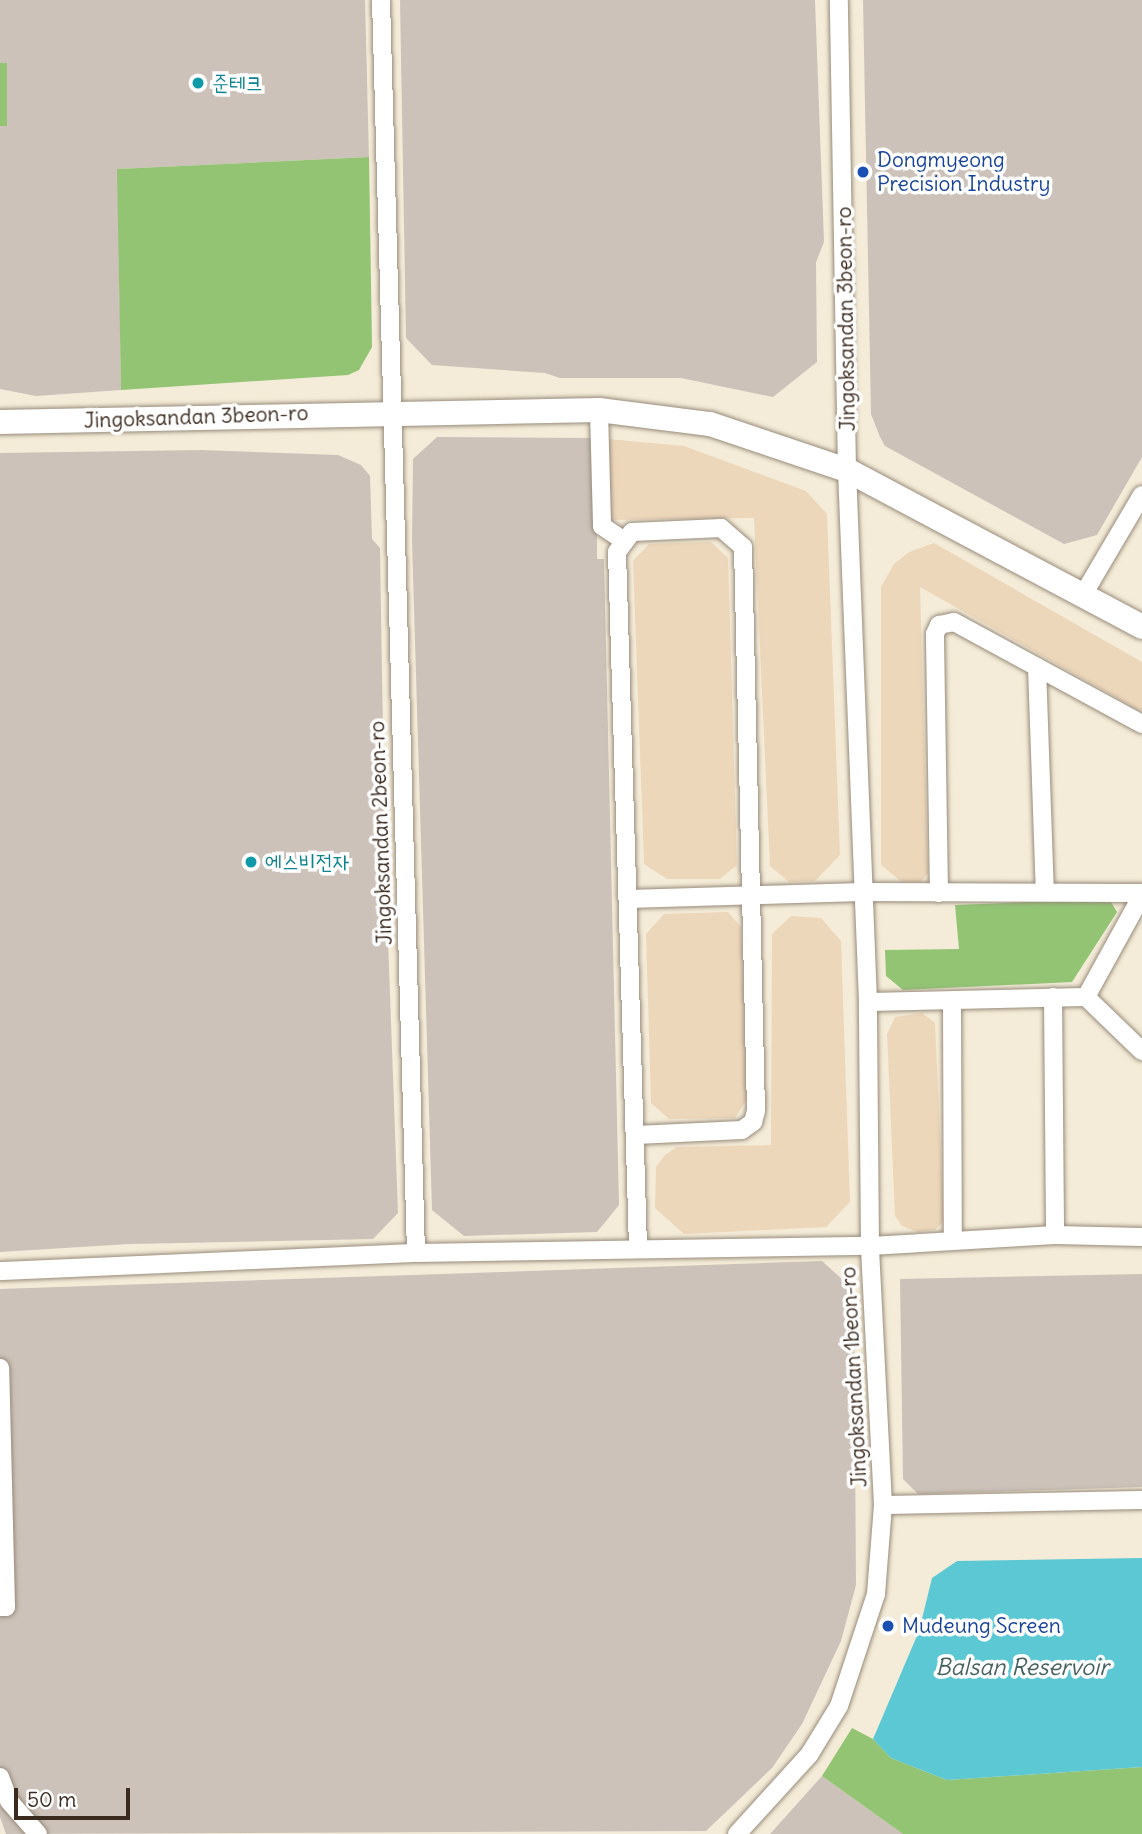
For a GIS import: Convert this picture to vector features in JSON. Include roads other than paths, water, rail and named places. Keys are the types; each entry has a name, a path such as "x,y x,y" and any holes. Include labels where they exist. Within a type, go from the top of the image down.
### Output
{"street":[{"path":"381,0 392,412"},
{"name":"Jingoksandan 3beon-ro","path":"839,0 847,470"},
{"path":"599,410 602,526 623,540"},
{"name":"Jingoksandan 3beon-ro","path":"0,422 392,412 599,410 710,424 847,470 1142,627"},
{"name":"Jingoksandan 2beon-ro","path":"392,412 416,1253"},
{"path":"847,470 868,1002 870,1245"},
{"path":"1083,595 1142,495"},
{"path":"636,1135 742,1130 754,1122 754,897 743,547 721,528 632,532 623,540 617,552 638,1249"},
{"path":"939,892 935,634 939,625 954,622 1142,724"},
{"path":"1037,667 1045,891"},
{"path":"628,899 862,892 1045,891 1142,894 1086,997"},
{"path":"1053,997 1055,1236"},
{"path":"868,1002 1086,997 1142,1051"},
{"path":"952,1001 953,1240"},
{"path":"0,1271 416,1253 870,1245 1055,1236 1142,1237"},
{"name":"Jingoksandan 1beon-ro","path":"737,1834 809,1755 839,1706 876,1594 883,1505 870,1245"},
{"path":"0,1368 6,1607 0,1607"},
{"name":"Jingoksandan 1beon-ro","path":"883,1505 1142,1500"},
{"path":"0,1777 9,1801 38,1834"}],"water":[{"name":"Balsan Reservoir","path":"1142,1558 1142,1767 947,1780 891,1758 873,1739 919,1631 932,1578 957,1561"}],"place":[{"name":"준테크","path":"198,83"},
{"name":"Dongmyeong Precision Industry","path":"863,172"},
{"name":"에스비전자","path":"251,862"},
{"name":"Mudeung Screen","path":"888,1626"}]}
